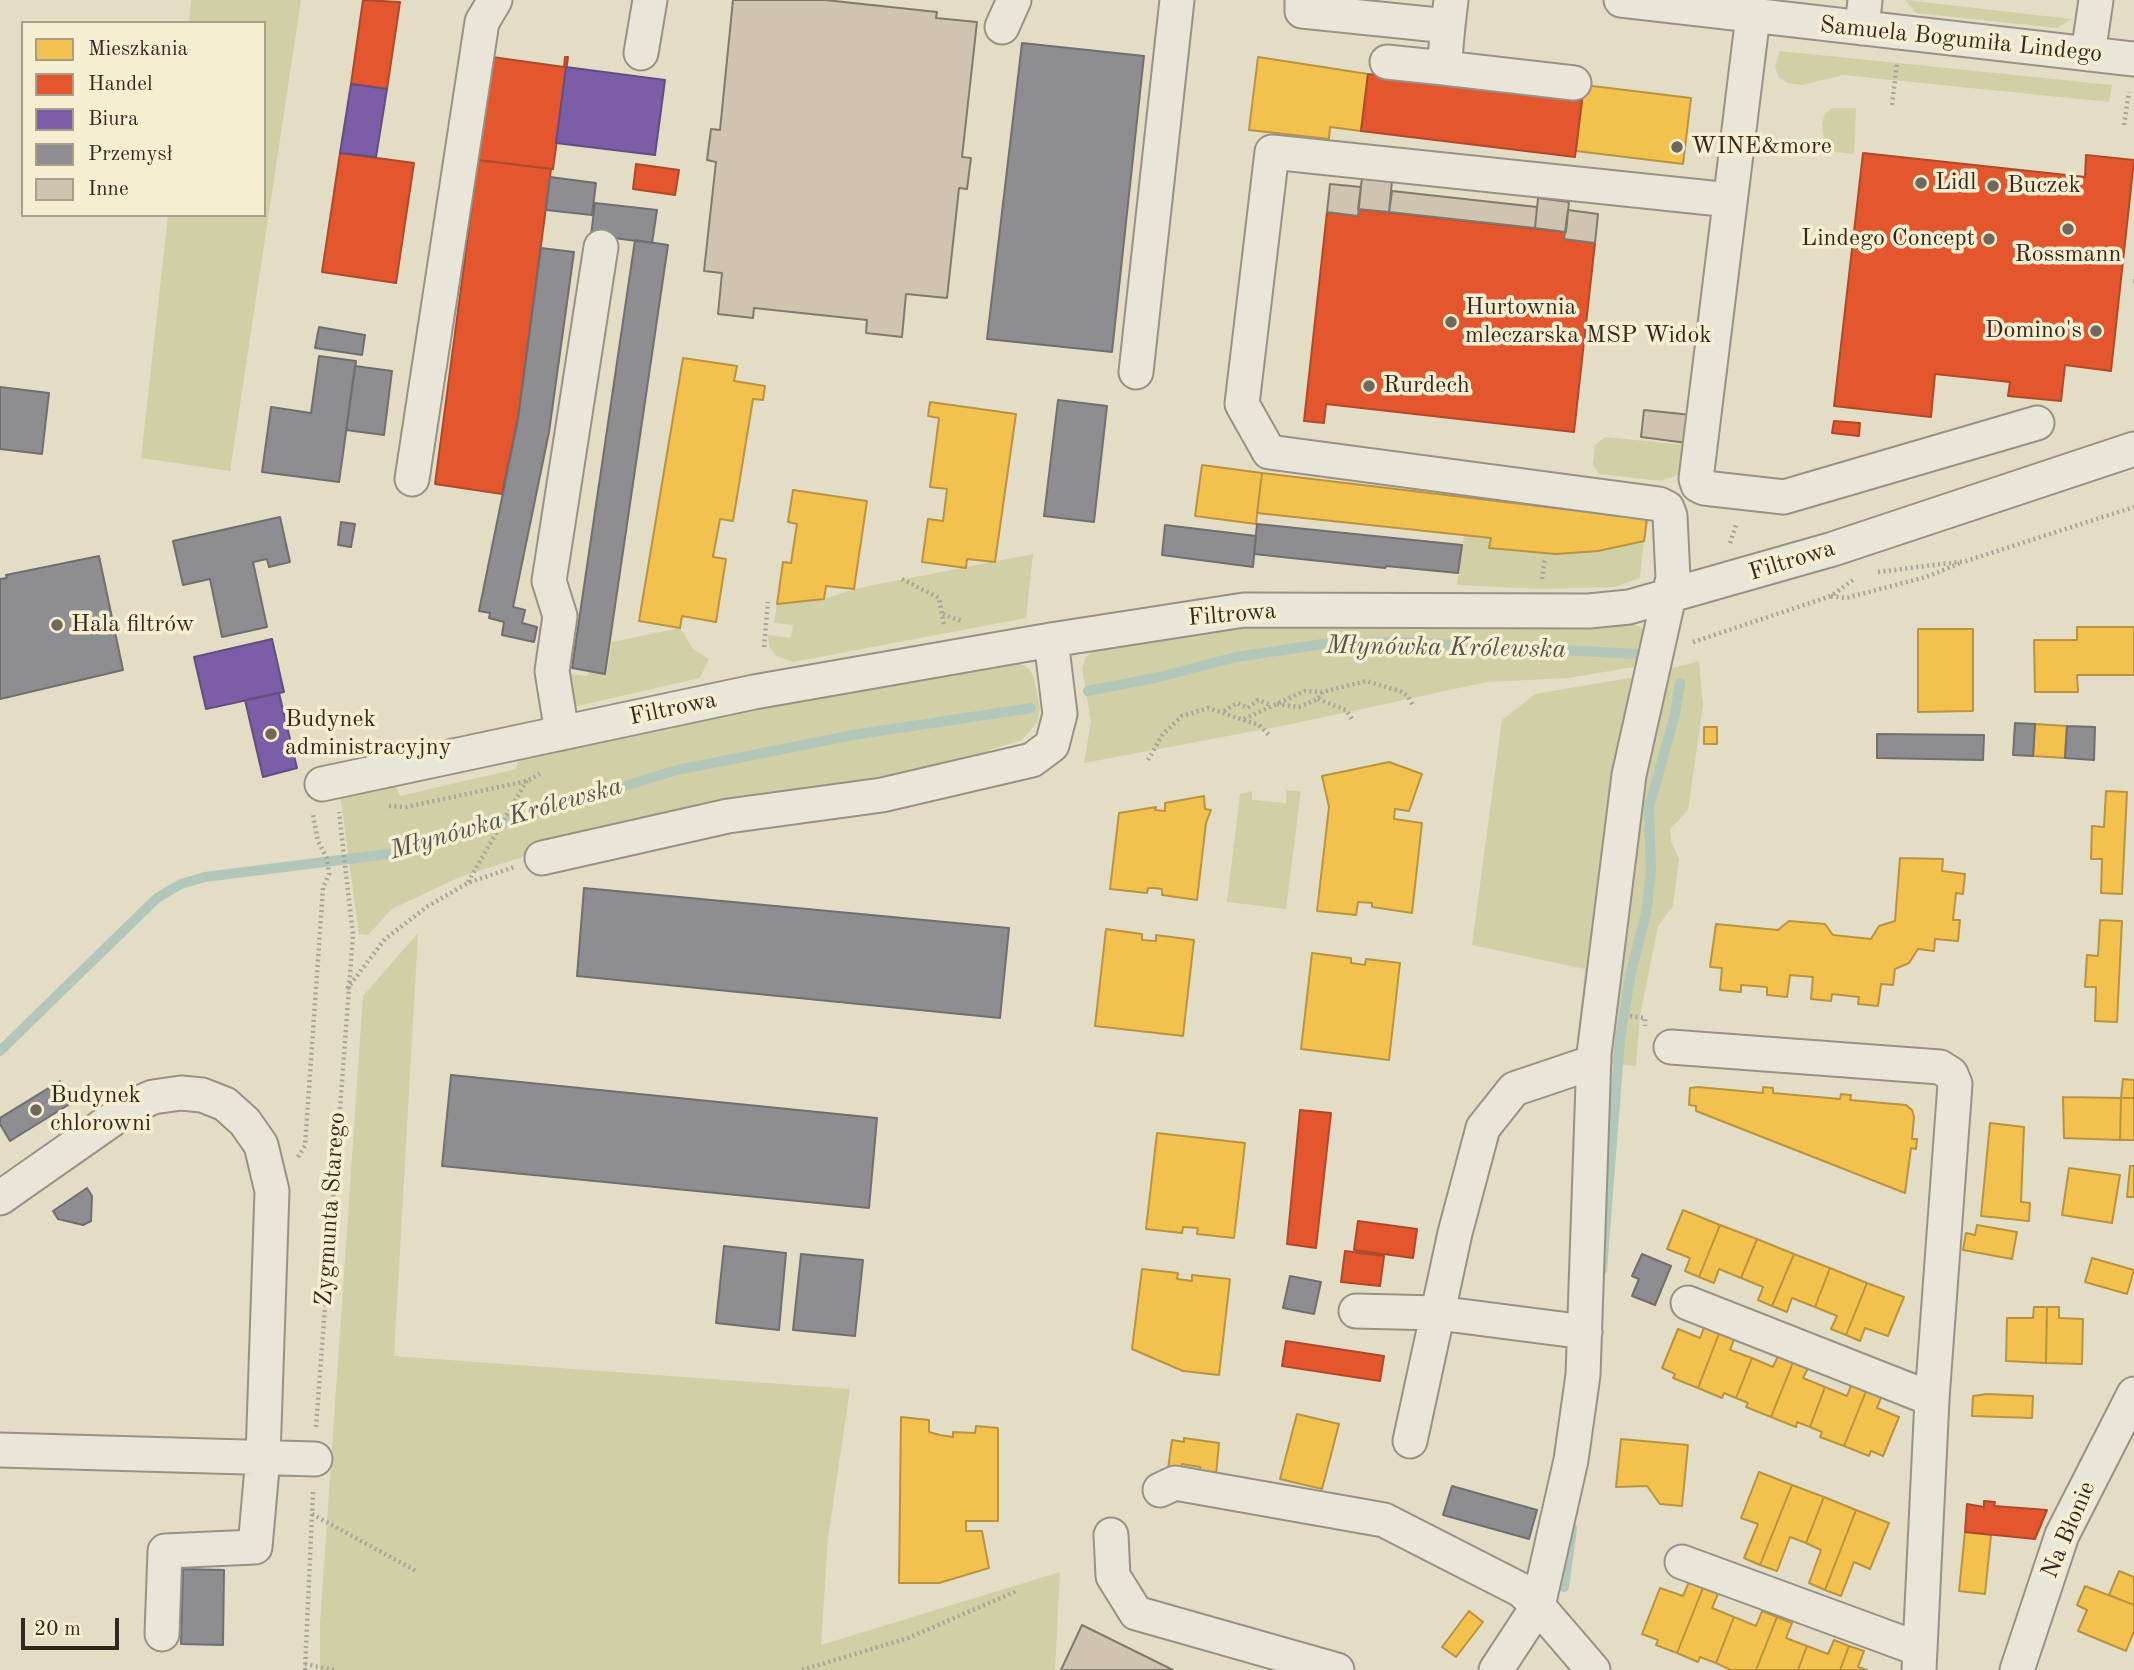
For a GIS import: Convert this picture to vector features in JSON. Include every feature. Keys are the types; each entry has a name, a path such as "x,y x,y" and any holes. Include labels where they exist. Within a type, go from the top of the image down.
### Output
{"street":[{"path":"412,479 482,22 495,0"},
{"path":"641,53 650,0"},
{"path":"1136,372 1177,0"},
{"path":"1302,0 1301,11 1449,13 1444,68"},
{"name":"Samuela Bogumiła Lindego","path":"1621,0 1753,16 1863,14 2088,54 2133,70"},
{"path":"2088,54 2096,0"},
{"path":"1753,16 1696,479 1698,485 1739,493 1784,497 2038,423"},
{"path":"1387,62 1574,83"},
{"path":"1496,1670 1538,1606 1571,1460 1584,1375 1594,1062 1629,775 1673,578 1670,516 1667,508 1659,504 1269,452 1242,404 1272,152 1730,200"},
{"path":"549,736 552,671 560,616 549,581 601,247"},
{"name":"Filtrowa","path":"323,792 549,736 754,692 1051,640 1244,610 1589,611 1629,607 1833,549 2134,449"},
{"path":"542,858 728,816 882,795 1032,760 1052,745 1060,714 1051,640"},
{"path":"1671,1046 1940,1067 1951,1074 1955,1084 1932,1399 1919,1660 1682,1562"},
{"path":"1410,1441 1483,1128 1514,1089 1594,1062"},
{"path":"0,1198 130,1107 153,1097 181,1093 202,1095 225,1104 245,1122 261,1145 272,1195 263,1457 256,1547 164,1551 162,1634"},
{"path":"1688,1303 1932,1399"},
{"path":"1356,1311 1438,1313 1585,1332"},
{"name":"Na Błonie","path":"2017,1670 2062,1535 2134,1394"},
{"path":"0,1450 315,1459"},
{"path":"1160,1490 1175,1483 1384,1520 1521,1590 1592,1670"},
{"path":"1111,1535 1113,1576 1136,1613 1337,1670"}],"path":[{"path":"2124,125 2133,70"},
{"path":"1892,105 1895,78"},
{"path":"1725,555 1735,533 1739,493"},
{"path":"1830,596 1846,598 1926,577 1966,561 2134,508"},
{"path":"1872,573 1966,561"},
{"path":"1735,628 1830,596 1863,576"},
{"path":"902,579 939,598 944,622"},
{"path":"764,647 768,602"},
{"path":"1244,719 1305,691 1322,692 1366,681 1399,691 1408,696 1413,706"},
{"path":"1224,711 1237,703 1248,708 1258,701 1299,707 1318,699 1322,692"},
{"path":"1318,699 1346,710 1352,719"},
{"path":"1148,760 1163,734 1182,716 1208,708 1259,724 1269,736"},
{"path":"468,883 527,781 549,736"},
{"path":"379,805 406,807 527,781"},
{"path":"272,1195 305,1146 323,888 329,873 327,858 317,841 323,792"},
{"name":"Zygmunta Starego","path":"305,1667 315,1459 353,921 343,856 323,792"},
{"path":"347,990 385,939 428,906 468,883 542,858"},
{"path":"312,1514 415,1571"},
{"path":"803,1670 908,1637 1017,1591"},
{"path":"305,1667 334,1670"}],"green space":[{"path":"191,0 301,0 230,471 141,458 168,217 266,217 266,21 189,21"},
{"path":"1905,0 2071,19 2057,28 1916,13"},
{"path":"1780,51 2112,85 2109,102 1843,75 1802,85 1787,83 1779,77 1775,67"},
{"path":"1832,108 1856,108 1854,154 1835,152 1824,142 1822,123 1825,114"},
{"path":"1605,437 1684,445 1687,465 1678,475 1661,481 1599,474 1593,465 1595,445"},
{"path":"1464,536 1491,538 1490,548 1556,554 1598,551 1644,541 1640,578 1615,587 1541,589 1457,585"},
{"path":"1033,554 1026,618 793,662 776,656 769,646 768,635 791,638 793,625 774,623 777,604 824,599 854,589"},
{"path":"1627,622 1642,628 1649,643 1645,665 1569,678 1487,682 1292,724 1084,763 1091,722 1082,668 1086,657 1093,651 1246,623"},
{"path":"680,628 693,649 709,659 700,678 564,709 561,673 588,676 589,671 607,674 612,642"},
{"path":"1014,659 1029,669 1034,677 1040,709 1037,723 1022,740 989,750 960,769 554,847 460,877 392,909 368,935 359,934 340,794 394,783 400,796 516,769 520,754"},
{"path":"1699,661 1703,705 1688,810 1670,829 1671,841 1679,859 1673,906 1658,926 1640,1016 1636,1066 1610,1064 1577,1043 1585,969 1472,945 1502,720 1535,694 1647,675"},
{"path":"1286,790 1301,791 1286,909 1227,902 1240,794 1252,791 1252,800 1286,803"},
{"path":"418,933 394,1356 850,1389 828,1538 821,1645 1060,1572 1055,1670 320,1670 320,1623 363,996"}],"building: Mieszkania":[{"path":"1258,57 1368,74 1361,131 1330,127 1329,139 1249,130"},
{"path":"1584,85 1691,98 1683,164 1576,151"},
{"path":"683,358 737,366 734,381 765,386 763,400 753,399 733,521 720,519 713,557 726,559 716,622 682,616 680,628 639,621"},
{"path":"930,402 1016,414 995,562 967,559 966,568 922,562 928,519 943,521 947,489 930,487 939,418 928,416"},
{"path":"1202,465 1262,473 1256,524 1195,516"},
{"path":"1262,473 1647,519 1644,541 1598,551 1556,554 1489,548 1491,538 1257,513"},
{"path":"793,490 867,501 854,589 826,586 824,599 777,604 783,562 791,563 797,524 788,522"},
{"path":"2077,627 2134,627 2134,675 2077,675 2078,692 2035,692 2034,640 2077,640"},
{"path":"1918,629 1973,629 1973,711 1918,712"},
{"path":"2035,724 2067,726 2065,758 2033,756"},
{"path":"1704,727 1717,727 1717,744 1704,744"},
{"path":"1389,762 1422,774 1409,811 1395,809 1394,819 1422,823 1412,913 1372,907 1372,903 1358,902 1356,915 1317,911 1329,807 1322,776"},
{"path":"2106,791 2127,792 2122,894 2101,893 2102,859 2091,859 2092,826 2104,827"},
{"path":"1204,796 1205,809 1211,810 1206,823 1197,900 1162,895 1162,889 1148,888 1147,893 1110,889 1119,813 1156,807 1155,810 1165,811 1165,803"},
{"path":"1900,858 1943,859 1942,871 1965,874 1963,894 1956,893 1953,920 1960,920 1958,941 1935,939 1934,951 1918,949 1909,963 1895,969 1893,985 1881,984 1878,1006 1858,1004 1859,997 1832,994 1831,1001 1811,999 1813,977 1790,975 1787,997 1767,995 1767,987 1741,985 1741,992 1720,990 1722,968 1710,967 1716,924 1778,930 1789,921 1825,924 1833,935 1871,939 1879,926 1895,921"},
{"path":"2100,920 2122,921 2117,1022 2095,1021 2096,987 2085,987 2087,955 2098,956"},
{"path":"1106,929 1142,934 1142,940 1156,941 1156,935 1194,940 1183,1036 1095,1026"},
{"path":"1312,953 1351,958 1351,963 1365,965 1366,959 1400,963 1389,1060 1301,1049"},
{"path":"2123,1079 2134,1080 2134,1098 2121,1098"},
{"path":"1763,1087 1773,1088 1773,1093 1840,1099 1841,1094 1851,1095 1850,1100 1906,1105 1912,1110 1914,1117 1912,1139 1917,1139 1916,1149 1911,1148 1905,1193 1696,1111 1696,1106 1689,1105 1690,1088 1763,1093"},
{"path":"2063,1097 2121,1098 2120,1140 2064,1138"},
{"path":"2121,1098 2134,1098 2134,1140 2120,1140"},
{"path":"1990,1123 2024,1127 2021,1202 2030,1203 2029,1221 1981,1216"},
{"path":"1157,1133 1245,1143 1234,1238 1197,1234 1198,1228 1183,1227 1182,1233 1146,1229"},
{"path":"2130,1166 2134,1166 2134,1197 2127,1197"},
{"path":"2069,1168 2120,1175 2112,1223 2062,1215"},
{"path":"1683,1210 1720,1225 1699,1277 1685,1271 1690,1258 1667,1249"},
{"path":"1720,1225 1757,1239 1741,1278 1719,1269 1714,1283 1699,1277"},
{"path":"1977,1225 2017,1232 2012,1259 1963,1250 1966,1233 1975,1235"},
{"path":"1757,1239 1794,1254 1772,1306 1758,1300 1763,1287 1741,1278"},
{"path":"1794,1254 1830,1268 1815,1307 1792,1298 1787,1312 1772,1306"},
{"path":"2092,1258 2134,1270 2127,1294 2085,1282"},
{"path":"1830,1268 1867,1283 1846,1335 1831,1329 1837,1316 1815,1307"},
{"path":"1142,1269 1178,1273 1177,1279 1192,1281 1192,1275 1230,1279 1219,1375 1183,1371 1132,1349"},
{"path":"1867,1283 1904,1297 1888,1336 1865,1328 1860,1341 1846,1335"},
{"path":"2034,1307 2047,1307 2046,1363 2006,1361 2007,1318 2033,1318"},
{"path":"2047,1307 2059,1307 2059,1318 2083,1319 2082,1364 2046,1363"},
{"path":"1705,1325 1720,1331 1698,1388 1673,1378 1675,1374 1662,1368 1678,1329 1700,1338"},
{"path":"1720,1331 1735,1337 1730,1350 1752,1358 1736,1398 1724,1393 1722,1398 1698,1388"},
{"path":"1779,1354 1794,1360 1771,1417 1746,1407 1748,1403 1736,1398 1752,1358 1773,1367"},
{"path":"1794,1360 1809,1366 1803,1378 1825,1387 1810,1427 1797,1422 1796,1427 1771,1417"},
{"path":"1852,1383 1867,1389 1844,1446 1820,1437 1822,1432 1810,1427 1825,1387 1847,1396"},
{"path":"1867,1389 1882,1395 1877,1408 1899,1417 1883,1456 1871,1451 1869,1456 1844,1446"},
{"path":"1973,1396 2033,1396 2032,1418 1972,1416"},
{"path":"1297,1414 1339,1424 1322,1489 1280,1479"},
{"path":"901,1417 929,1420 929,1432 953,1437 953,1432 975,1433 976,1426 998,1428 998,1521 966,1521 966,1531 982,1531 989,1568 939,1583 899,1583"},
{"path":"1184,1438 1219,1443 1216,1475 1199,1473 1200,1467 1182,1464 1181,1470 1168,1469 1172,1440 1184,1442"},
{"path":"1621,1439 1688,1445 1682,1506 1660,1504 1647,1486 1616,1487"},
{"path":"1759,1472 1792,1485 1760,1565 1744,1558 1758,1524 1741,1518"},
{"path":"1792,1485 1824,1497 1806,1543 1790,1537 1777,1571 1760,1565"},
{"path":"1824,1497 1856,1510 1825,1590 1809,1583 1821,1550 1806,1543"},
{"path":"1856,1510 1889,1523 1870,1569 1854,1562 1841,1596 1825,1590"},
{"path":"1965,1532 1991,1535 1985,1594 1959,1591"},
{"path":"2119,1571 2134,1577 2134,1605 2109,1595"},
{"path":"1689,1582 1703,1588 1677,1653 1656,1645 1658,1640 1642,1634 1660,1588 1683,1596"},
{"path":"2085,1586 2134,1605 2134,1631 2126,1651 2078,1631 2087,1610 2077,1605"},
{"path":"1703,1588 1718,1594 1712,1608 1734,1617 1716,1663 1700,1657 1698,1662 1677,1653"},
{"path":"1469,1611 1483,1622 1456,1657 1442,1647"},
{"path":"1762,1611 1777,1617 1756,1670 1731,1670 1716,1663 1734,1617 1756,1626"},
{"path":"1777,1617 1792,1623 1786,1638 1807,1646 1798,1670 1756,1670"},
{"path":"1834,1640 1849,1646 1840,1670 1798,1670 1807,1646 1828,1654"},
{"path":"1849,1646 1864,1651 1858,1667 1867,1670 1840,1670"}],"building: Handel":[{"path":"363,0 400,2 387,89 351,84"},
{"path":"492,57 564,67 565,57 568,57 553,169 478,160"},
{"path":"1368,74 1582,100 1575,157 1361,131"},
{"path":"340,153 414,163 396,283 322,272"},
{"name":"Lindego Concept","path":"1863,153 2085,177 2086,155 2134,160 2111,371 2065,365 2061,401 2008,396 2010,382 1935,374 1931,417 1834,406"},
{"path":"478,160 551,169 518,419 502,494 435,484"},
{"path":"636,164 679,170 675,195 633,189"},
{"name":"Hurtownia mleczarska MSP Widok","path":"1358,209 1566,232 1564,239 1595,243 1574,432 1326,404 1324,423 1304,421 1327,212 1358,216"},
{"path":"1834,421 1860,423 1859,436 1832,433"},
{"path":"1300,1110 1331,1113 1316,1248 1287,1244"},
{"path":"1358,1221 1417,1229 1413,1258 1354,1250"},
{"path":"1345,1251 1384,1256 1380,1286 1341,1282"},
{"path":"1286,1341 1384,1356 1380,1381 1282,1366"},
{"path":"1984,1501 1995,1502 1994,1506 2047,1510 2035,1539 1965,1532 1967,1504 1984,1507"}],"building: Biura":[{"path":"566,67 665,80 655,155 556,143"},
{"path":"351,84 387,89 376,157 340,153"},
{"path":"272,639 284,692 206,709 194,657"},
{"name":"Budynek administracyjny","path":"279,693 297,768 263,777 245,700"}],"building: Przemysł":[{"path":"1022,43 1144,56 1112,352 987,339"},
{"path":"550,177 596,183 592,215 546,210"},
{"path":"595,203 657,210 652,243 591,235"},
{"path":"635,240 668,245 605,674 572,668"},
{"path":"541,248 574,252 549,432 513,607 525,610 522,623 537,627 534,642 502,635 504,622 489,618 490,613 479,611 518,419"},
{"path":"319,327 365,335 362,355 315,348"},
{"path":"319,356 356,361 339,482 262,472 271,407 311,413"},
{"path":"355,366 392,371 384,435 346,430"},
{"path":"0,387 49,393 42,454 0,449"},
{"path":"1058,400 1107,406 1094,522 1044,516"},
{"path":"280,517 290,562 269,567 267,559 253,562 267,627 222,637 210,579 183,585 173,541"},
{"path":"341,522 355,524 351,547 338,545"},
{"path":"1257,524 1462,545 1458,573 1254,554"},
{"path":"1165,525 1256,536 1253,567 1162,555"},
{"name":"Hala filtrów","path":"99,556 123,670 0,699 0,579 7,578 6,575"},
{"path":"2015,723 2035,724 2033,756 2013,755"},
{"path":"2067,726 2095,727 2094,760 2065,758"},
{"path":"1877,734 1984,735 1983,760 1877,758"},
{"path":"584,888 1009,928 1000,1018 577,976"},
{"path":"451,1075 877,1118 869,1208 442,1166"},
{"name":"Budynek chlorowni","path":"60,1081 73,1102 10,1141 0,1124 0,1118"},
{"path":"87,1188 92,1196 91,1221 83,1225 58,1219 53,1211"},
{"path":"724,1246 786,1253 779,1330 716,1323"},
{"path":"801,1254 863,1260 855,1336 793,1330"},
{"path":"1642,1254 1671,1266 1655,1305 1632,1296 1639,1279 1632,1276"},
{"path":"1290,1276 1321,1282 1314,1314 1283,1308"},
{"path":"1452,1486 1537,1510 1529,1539 1443,1515"},
{"path":"183,1569 224,1570 223,1645 181,1644"}],"building: Inne":[{"path":"733,0 825,0 937,12 936,18 977,22 962,157 971,158 967,189 959,188 947,298 906,294 902,337 866,333 867,320 754,308 753,318 718,314 722,273 704,271 716,162 707,160 711,129 720,130"},
{"path":"1362,178 1392,181 1389,212 1358,209"},
{"path":"1330,184 1361,187 1358,216 1327,212"},
{"path":"1392,191 1537,207 1535,228 1389,212"},
{"path":"1538,198 1569,202 1566,232 1535,228"},
{"path":"1568,210 1598,214 1595,243 1564,239"},
{"path":"1644,410 1691,415 1687,443 1641,437"},
{"path":"1082,1625 1173,1670 1061,1670"}],"waterway":[{"name":"Młynówka Królewska","path":"1088,691 1159,677 1236,657 1323,644 1399,642 1640,654"},
{"path":"1602,1270 1620,1039 1631,972 1646,913 1651,872 1649,808 1675,714 1680,683"},
{"name":"Młynówka Królewska","path":"0,1051 157,898 181,884 205,877 412,851 677,770 853,735 1031,708"},
{"path":"1564,1587 1572,1528"}],"place":[{"name":"WINE&more","path":"1677,147"},
{"name":"Lidl","path":"1921,183"},
{"name":"Buczek","path":"1993,186"},
{"name":"Rossmann","path":"2068,229"},
{"name":"Lindego Concept","path":"1989,239"},
{"name":"Hurtownia mleczarska MSP Widok","path":"1451,322"},
{"name":"Domino's","path":"2096,331"},
{"name":"Rurdech","path":"1369,386"},
{"name":"Hala filtrów","path":"57,625"},
{"name":"Budynek administracyjny","path":"271,734"},
{"name":"Budynek chlorowni","path":"36,1110"}]}
